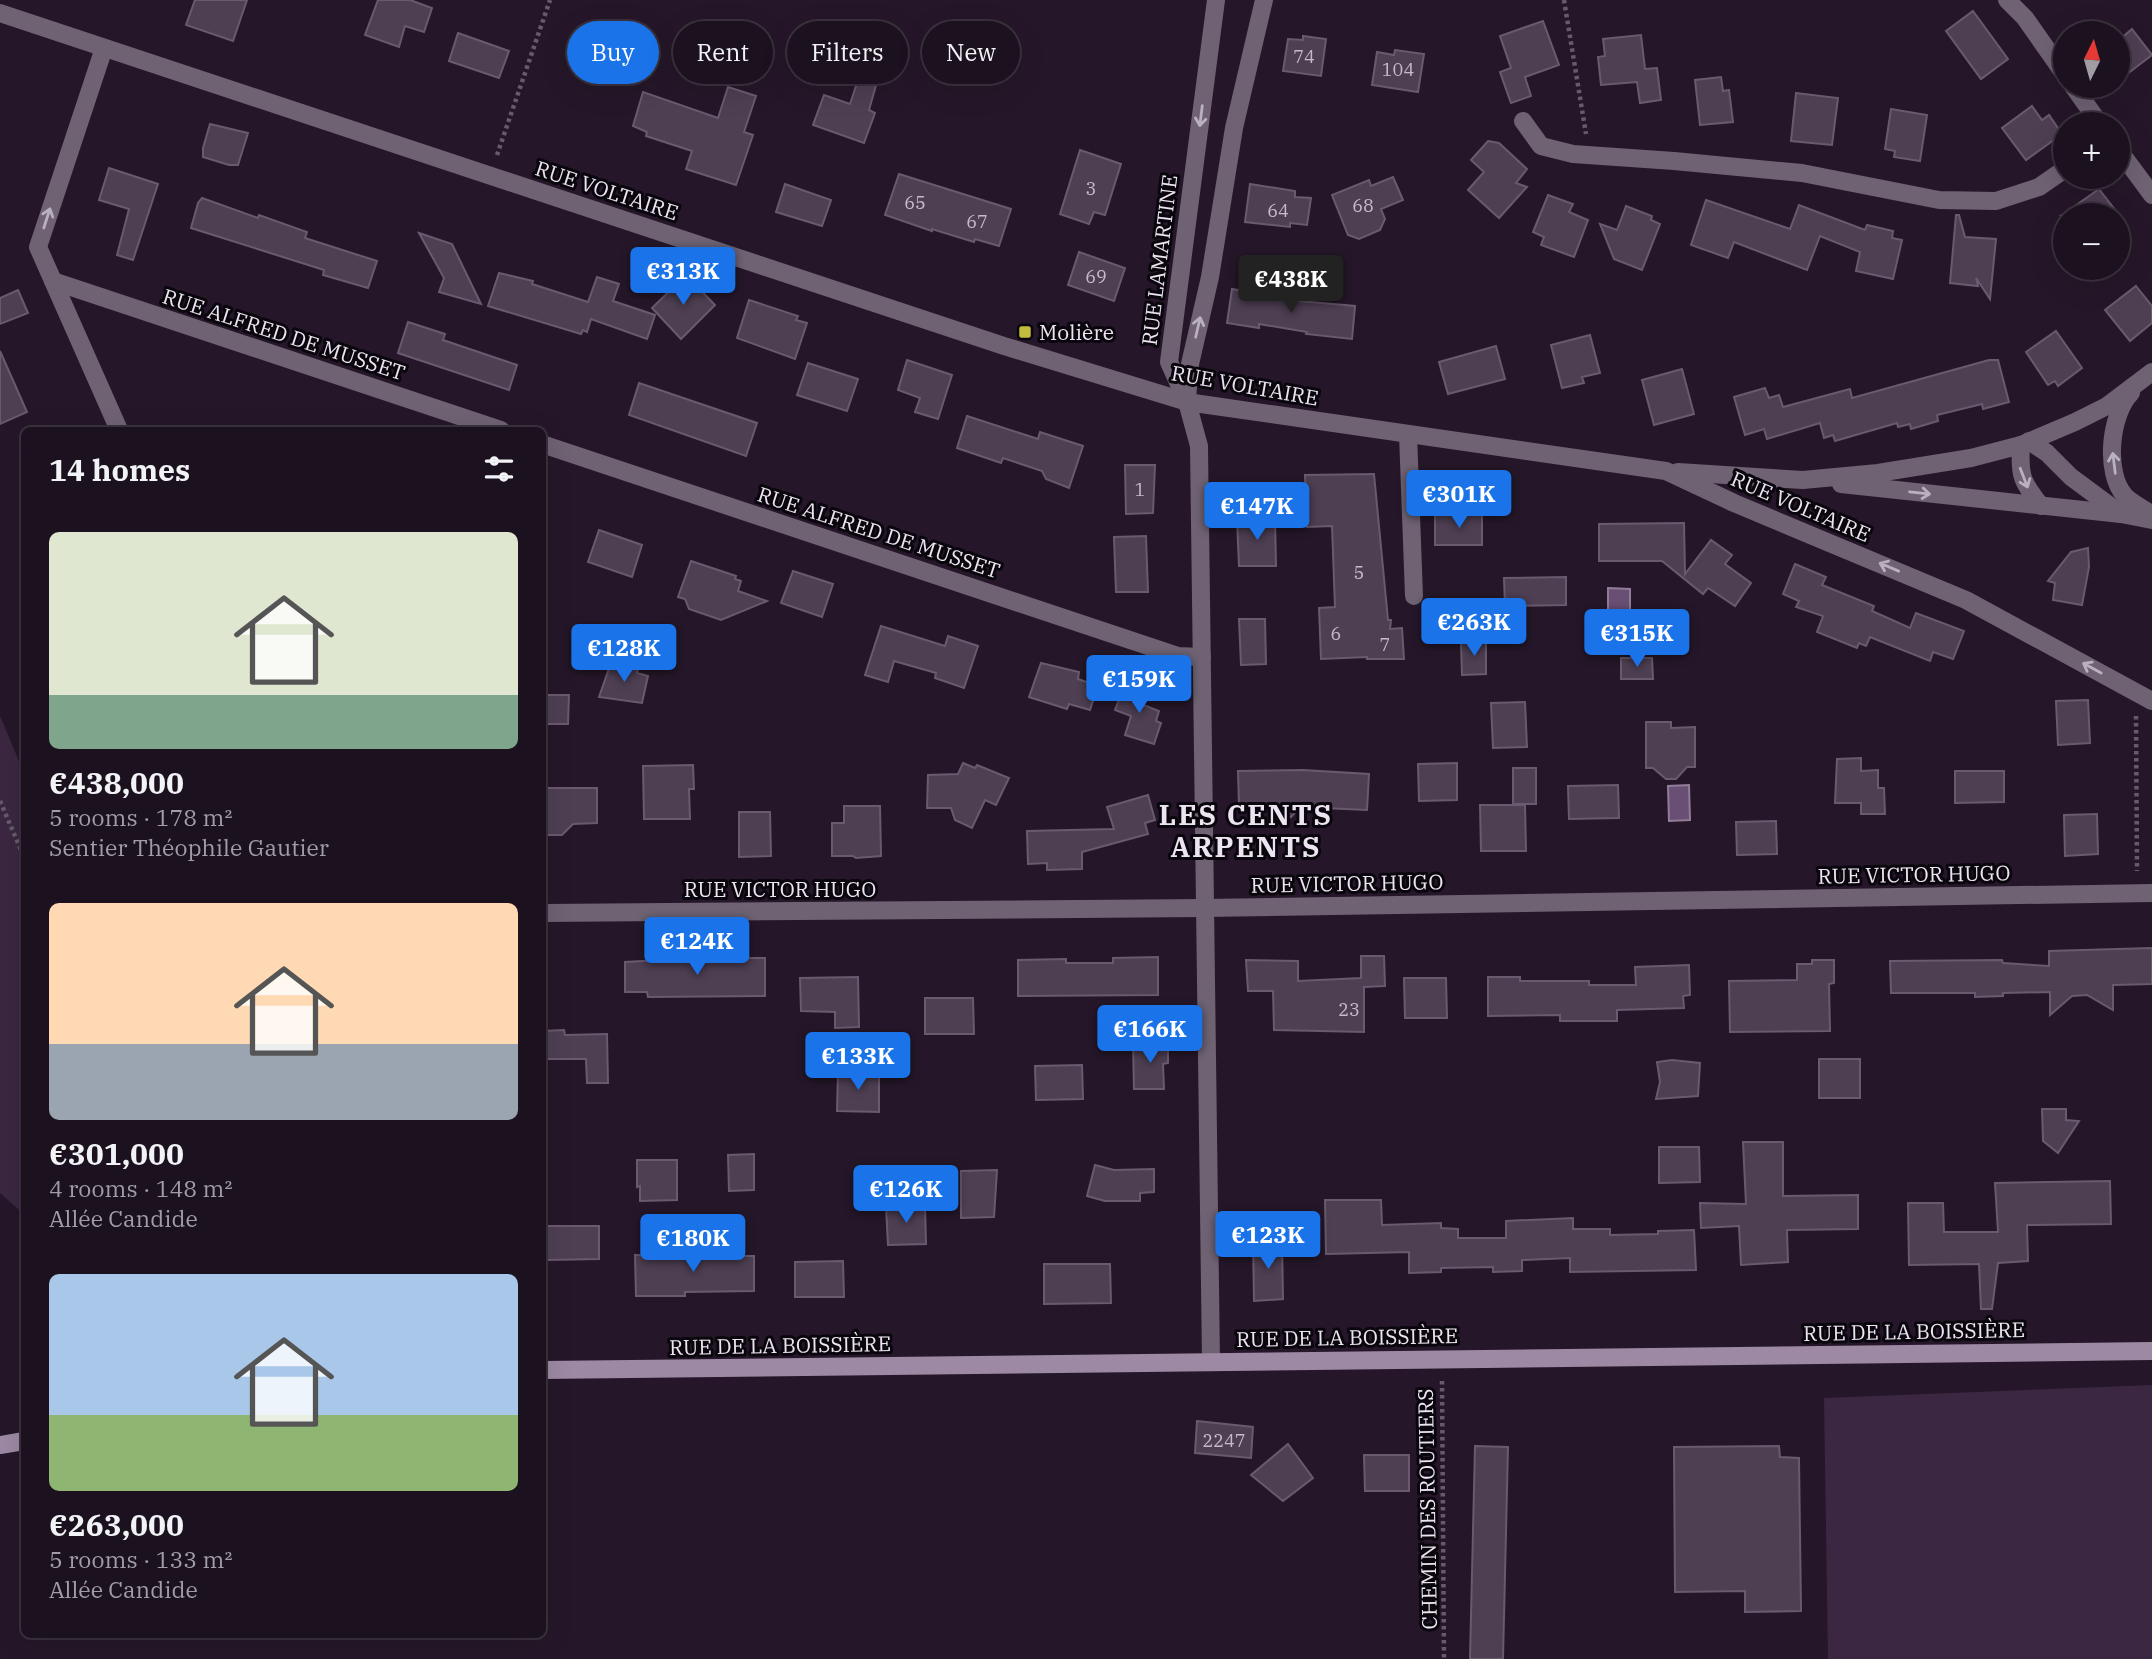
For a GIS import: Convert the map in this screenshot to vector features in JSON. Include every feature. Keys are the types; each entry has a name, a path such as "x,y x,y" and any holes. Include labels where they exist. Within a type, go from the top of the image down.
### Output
{"main road":[{"name":"RUE DE LA BOISSIÈRE","path":"546,1370 2152,1351"},
{"path":"0,1445 21,1442"}],"street":[{"name":"RUE LAMARTINE","path":"1211,1362 1199,446 1186,402 1169,362 1216,0"},
{"path":"1186,402 1189,364 1205,300 1234,128 1264,0"},
{"path":"2007,0 2025,18 2053,58"},
{"name":"RUE VOLTAIRE","path":"0,13 1004,346 1186,402 1666,471 1734,503 1966,600 2152,701"},
{"path":"104,48 38,247 118,427"},
{"path":"1523,121 1541,146 1573,154 1802,173 1939,200 1996,201 2039,187 2053,177"},
{"path":"2130,165 2152,195"},
{"name":"RUE ALFRED DE MUSSET","path":"53,281 492,427"},
{"path":"1178,295 1205,300"},
{"path":"1803,480 1878,473 1971,458 2025,443 2107,406 2152,372"},
{"path":"2152,372 2127,397 2118,412 2112,438 2114,471 2124,495 2152,518"},
{"path":"1408,434 1414,596"},
{"path":"2025,443 2019,470 2040,506"},
{"path":"2025,443 2047,453 2071,477 2121,514"},
{"name":"RUE ALFRED DE MUSSET","path":"546,445 1178,656 1202,657"},
{"path":"1666,471 1803,480 2152,518"},
{"name":"RUE VICTOR HUGO","path":"546,914 1204,908 2144,893"}],"path":[{"path":"490,175 550,0"},
{"path":"1564,0 1589,155"},
{"path":"2136,692 2144,893"},
{"path":"0,801 21,850"},
{"name":"CHEMIN DES ROUTIERS","path":"1442,1359 1444,1659"}],"shaded area":[{"path":"1608,588 1630,589 1630,625 1608,625"},
{"path":"0,716 21,766 21,1211 0,1193"},
{"path":"1689,785 1690,820 1669,821 1668,786"},
{"path":"2152,1385 2152,1659 1828,1659 1824,1398"}],"building":[{"path":"195,0 247,0 233,41 186,25"},
{"path":"378,0 410,0 432,8 424,32 405,26 399,47 365,35"},
{"path":"1973,11 2008,59 1981,79 1946,31"},
{"path":"1543,21 1559,65 1525,77 1531,96 1511,103 1500,72 1511,68 1500,36"},
{"path":"2132,29 2152,55 2130,72"},
{"path":"458,33 509,51 499,78 449,61"},
{"path":"1641,35 1645,69 1657,68 1661,100 1640,103 1637,82 1601,85 1598,57 1605,56 1603,39"},
{"path":"1303,36 1326,39 1321,76 1283,71 1288,39 1303,40"},
{"path":"1395,50 1424,54 1418,92 1372,85 1377,52 1394,55"},
{"path":"1721,77 1723,91 1729,90 1733,122 1700,125 1695,80"},
{"path":"857,84 876,84 869,110 875,113 864,143 813,125 824,95 850,104"},
{"path":"728,87 756,96 744,132 753,135 736,185 686,169 692,151 646,136 647,132 633,126 643,92 718,118"},
{"path":"1796,93 1838,98 1832,145 1791,141"},
{"path":"2032,106 2042,120 2049,115 2053,121 2053,140 2026,160 2002,128"},
{"path":"1891,109 1927,115 1920,161 1894,157 1895,151 1885,149"},
{"path":"210,124 248,133 238,165 203,157"},
{"path":"1488,141 1499,143 1527,169 1516,183 1527,187 1499,218 1468,190 1484,172 1471,160"},
{"path":"1080,150 1121,164 1105,215 1094,212 1089,224 1060,214"},
{"path":"109,168 158,184 133,260 117,255 129,209 99,200"},
{"path":"899,174 1011,209 999,246 932,231 885,215"},
{"path":"1393,177 1403,200 1381,209 1385,219 1380,230 1359,239 1348,235 1332,195 1369,180 1371,186"},
{"path":"785,184 831,200 822,226 776,212"},
{"path":"1250,184 1295,191 1295,197 1311,198 1307,225 1290,223 1290,227 1245,222"},
{"path":"2099,189 2110,203 2079,203"},
{"path":"1548,195 1573,204 1569,212 1588,220 1574,257 1541,245 1544,237 1533,232"},
{"path":"202,198 307,232 305,238 377,261 368,288 323,275 324,270 191,228"},
{"path":"1706,200 1790,229 1799,205 1865,230 1867,225 1893,231 1892,238 1902,240 1893,279 1856,271 1860,252 1820,236 1807,270 1734,242 1728,258 1691,245"},
{"path":"1626,206 1652,216 1651,220 1660,224 1642,270 1614,259 1600,224 1617,230"},
{"path":"1956,215 1959,215 1965,237 1996,239 1990,299 1976,278 1978,286 1950,283"},
{"path":"419,233 452,244 481,304 439,292 444,278"},
{"path":"1079,252 1125,268 1114,301 1068,285"},
{"path":"499,273 533,281 532,284 588,302 597,277 619,284 613,301 655,315 647,339 591,319 587,332 583,330 581,334 488,306"},
{"path":"686,275 715,305 681,339 652,308"},
{"path":"2136,286 2152,306 2152,323 2130,341 2105,310"},
{"path":"1232,289 1277,296 1277,299 1355,306 1352,339 1306,334 1307,332 1259,324 1259,328 1227,323"},
{"path":"18,290 28,313 0,324 0,298"},
{"path":"749,300 798,316 796,320 807,323 795,359 737,338"},
{"path":"408,322 445,334 443,340 517,365 509,390 398,353"},
{"path":"2056,331 2082,368 2058,386 2055,381 2048,385 2026,352"},
{"path":"1590,335 1600,373 1582,377 1584,383 1562,388 1551,345"},
{"path":"1496,346 1505,379 1448,394 1439,362"},
{"path":"0,351 27,412 0,424"},
{"path":"907,360 952,375 938,419 915,412 920,398 898,390"},
{"path":"1989,360 1998,360 2009,402 1983,409 1982,404 1937,415 1938,421 1911,429 1910,424 1898,427 1897,423 1835,441 1833,435 1824,438 1820,423 1767,439 1764,429 1745,435 1734,397 1765,388 1769,398 1779,395 1783,407 1850,389 1852,398"},
{"path":"808,363 858,379 847,411 797,395"},
{"path":"1682,369 1694,414 1654,425 1642,380"},
{"path":"639,383 757,423 746,456 629,415"},
{"path":"967,416 1038,439 1040,432 1083,446 1069,488 1046,479 1042,471 1003,458 1001,463 957,448"},
{"path":"1125,465 1155,465 1153,513 1126,514"},
{"path":"1374,474 1388,620 1391,620 1390,629 1402,628 1404,659 1321,659 1319,608 1335,607 1332,526 1307,527 1305,475"},
{"path":"1482,514 1482,545 1435,545 1435,515"},
{"path":"1275,518 1276,566 1239,566 1237,519"},
{"path":"1684,523 1685,574 1711,540 1732,555 1725,564 1751,583 1735,606 1708,588 1703,594 1662,561 1599,561 1599,524"},
{"path":"599,530 642,545 632,577 588,562"},
{"path":"1146,536 1148,592 1116,592 1114,537"},
{"path":"2088,548 2089,567 2082,605 2053,600 2055,583 2048,581 2071,552"},
{"path":"691,561 736,576 735,579 741,581 738,591 767,601 721,620 689,609 685,599 678,597"},
{"path":"1795,564 1826,577 1822,585 1874,606 1872,611 1910,628 1916,613 1964,631 1953,659 1933,652 1930,661 1870,637 1866,646 1859,643 1857,648 1817,632 1823,616 1796,607 1799,601 1783,594"},
{"path":"793,571 833,584 822,617 781,603"},
{"path":"1566,577 1566,605 1505,606 1504,578"},
{"path":"1239,619 1265,619 1266,664 1241,665"},
{"path":"881,626 945,646 948,636 978,646 964,688 935,678 936,673 894,661 888,682 865,675"},
{"path":"1461,642 1486,642 1486,674 1462,675"},
{"path":"1621,658 1652,658 1653,679 1621,679"},
{"path":"612,660 638,669 637,673 648,676 642,703 599,697"},
{"path":"1041,663 1079,672 1078,679 1098,686 1090,710 1069,704 1067,709 1029,697"},
{"path":"1125,684 1146,691 1141,704 1159,711 1156,721 1161,723 1154,744 1125,735 1131,716 1115,710"},
{"path":"547,695 569,695 568,724 547,724"},
{"path":"2088,700 2090,743 2058,745 2056,701"},
{"path":"1525,702 1527,747 1493,748 1491,703"},
{"path":"1646,722 1671,722 1671,728 1695,727 1695,767 1687,767 1676,779 1666,779 1653,768 1646,768"},
{"path":"1861,758 1861,771 1878,770 1878,788 1884,788 1885,814 1861,814 1861,803 1835,803 1837,759"},
{"path":"963,763 975,768 977,765 1009,778 996,805 985,800 972,828 955,820 951,808 927,808 928,775 958,774"},
{"path":"1457,763 1457,800 1419,801 1418,764"},
{"path":"693,765 694,789 689,789 690,819 644,819 643,766"},
{"path":"1513,768 1536,768 1536,804 1513,804"},
{"path":"1303,770 1369,774 1367,810 1300,807 1291,817 1281,818 1270,804 1239,805 1238,771"},
{"path":"1955,771 2004,771 2004,802 1955,803"},
{"path":"1618,785 1619,818 1569,819 1568,786"},
{"path":"547,788 597,788 597,823 573,824 562,835 547,835"},
{"path":"1148,795 1155,820 1145,823 1148,834 1082,852 1082,869 1047,870 1047,863 1028,864 1027,831 1114,829 1107,807"},
{"path":"1480,805 1525,805 1526,851 1481,851"},
{"path":"844,806 880,806 881,856 832,856 832,823 844,823"},
{"path":"739,812 770,812 771,856 739,857"},
{"path":"2097,814 2098,854 2065,856 2064,815"},
{"path":"1776,821 1777,854 1737,855 1736,822"},
{"path":"2152,948 2152,984 2113,985 2113,1010 2087,995 2072,996 2050,1015 2050,992 2003,993 2003,996 1975,997 1975,993 1891,993 1890,961 2002,960 2003,963 2049,966 2049,951"},
{"path":"1361,956 1384,956 1385,986 1364,987 1364,1032 1274,1030 1273,991 1248,991 1246,960 1298,961 1298,981 1361,978"},
{"path":"1158,957 1158,995 1018,996 1018,960 1066,959 1066,963 1113,963 1113,958"},
{"path":"765,958 765,996 648,997 647,992 625,992 625,962"},
{"path":"1812,960 1834,960 1834,983 1829,984 1830,1031 1730,1032 1729,981 1797,980 1797,964 1812,964"},
{"path":"1689,965 1690,995 1683,996 1684,1008 1617,1010 1617,1021 1560,1021 1560,1015 1488,1016 1488,977 1520,977 1520,981 1589,981 1589,985 1636,985 1635,967"},
{"path":"858,977 859,1027 835,1028 835,1012 801,1011 800,978"},
{"path":"1404,978 1446,978 1447,1018 1405,1018"},
{"path":"925,998 973,998 974,1034 925,1034"},
{"path":"564,1030 565,1035 607,1034 608,1083 587,1083 586,1059 546,1059 546,1031"},
{"path":"1133,1043 1168,1043 1168,1063 1163,1064 1164,1089 1134,1089"},
{"path":"1819,1059 1860,1059 1860,1098 1819,1098"},
{"path":"1672,1060 1700,1063 1698,1096 1656,1099 1660,1082 1657,1062"},
{"path":"1082,1065 1083,1099 1036,1100 1035,1066"},
{"path":"838,1072 879,1072 879,1112 837,1111"},
{"path":"2042,1109 2066,1109 2066,1120 2079,1121 2058,1153 2043,1141"},
{"path":"1743,1142 1783,1142 1783,1196 1858,1195 1858,1229 1787,1230 1788,1262 1741,1265 1739,1226 1701,1228 1700,1203 1746,1204"},
{"path":"1659,1147 1699,1147 1700,1182 1659,1183"},
{"path":"754,1154 754,1190 729,1191 728,1155"},
{"path":"637,1160 677,1160 677,1200 640,1201"},
{"path":"1095,1165 1114,1170 1154,1169 1154,1192 1140,1193 1140,1201 1105,1201 1087,1196"},
{"path":"997,1170 994,1217 961,1218 961,1171"},
{"path":"2110,1181 2111,1224 2027,1225 2028,1261 1998,1263 1992,1309 1981,1309 1979,1264 1909,1265 1908,1203 1943,1203 1944,1232 1998,1232 1995,1183"},
{"path":"1325,1200 1381,1200 1382,1225 1441,1223 1441,1228 1458,1229 1458,1238 1506,1238 1506,1221 1573,1218 1573,1229 1610,1229 1610,1235 1694,1230 1696,1270 1570,1272 1570,1258 1522,1260 1522,1271 1493,1272 1493,1267 1441,1268 1441,1272 1409,1273 1409,1252 1326,1254"},
{"path":"925,1206 926,1244 888,1245 886,1207"},
{"path":"546,1226 599,1226 599,1259 547,1260"},
{"path":"1253,1242 1282,1242 1283,1299 1254,1301"},
{"path":"635,1255 754,1256 754,1291 636,1296"},
{"path":"843,1261 844,1297 795,1297 795,1262"},
{"path":"1044,1264 1110,1264 1111,1303 1044,1304"},
{"path":"1197,1421 1253,1427 1251,1458 1195,1453"},
{"path":"1288,1444 1313,1478 1283,1501 1251,1475"},
{"path":"1475,1446 1508,1447 1503,1659 1470,1659"},
{"path":"1779,1446 1780,1457 1799,1458 1801,1611 1745,1612 1745,1591 1675,1592 1674,1447"},
{"path":"1364,1455 1409,1455 1409,1491 1365,1491"}],"place":[{"name":"Molière","path":"1025,332"}],"district":[{"name":"LES CENTS ARPENTS","path":"1246,830"}]}
